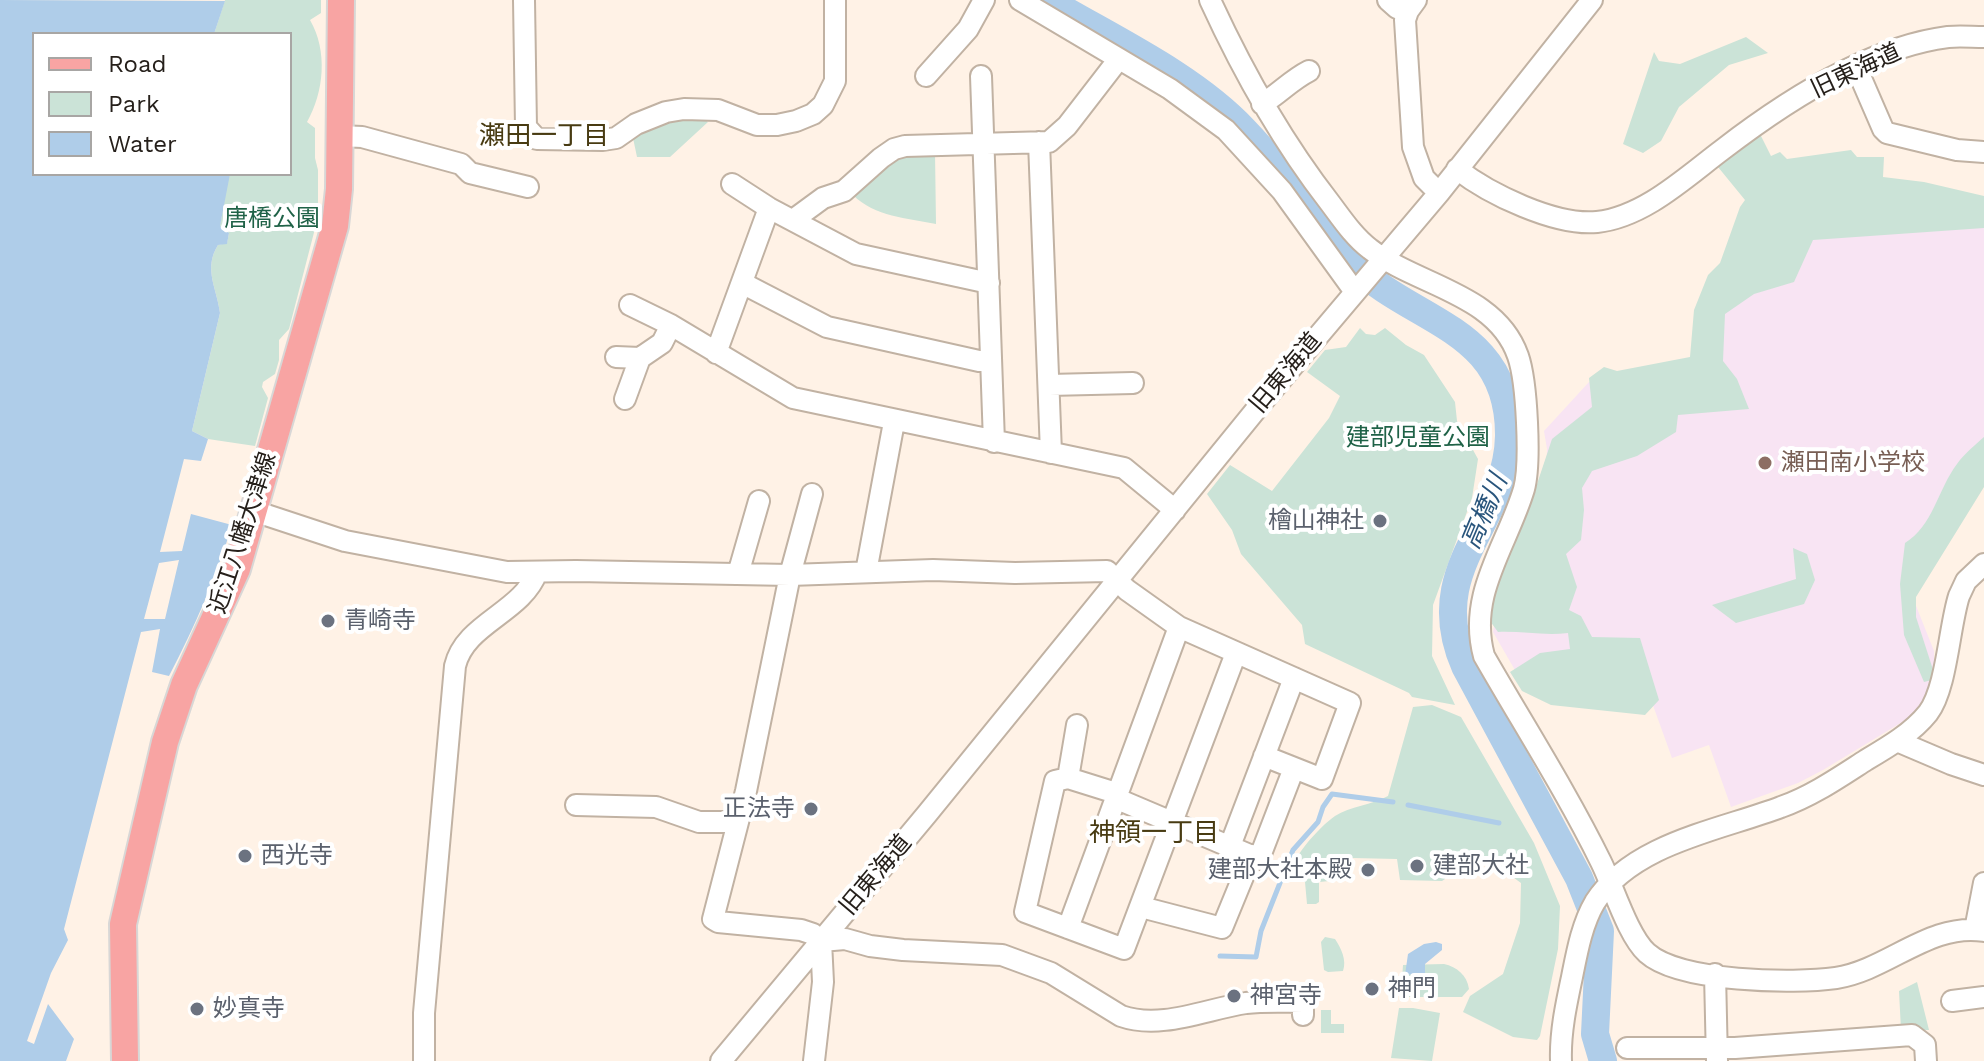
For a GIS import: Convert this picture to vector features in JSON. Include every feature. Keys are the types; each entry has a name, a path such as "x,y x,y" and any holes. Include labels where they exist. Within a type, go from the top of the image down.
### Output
{"main road":[{"name":"近江八幡大津線","path":"125,1061 123,924 173,713 230,589 335,226 340,136 341,0"}],"street":[{"path":"524,0 526,127 537,139 603,140 616,138 636,124 666,112 684,109 718,110 757,125 777,125 813,114 823,105 835,81 835,0"},
{"path":"926,76 968,29 984,0"},
{"path":"1020,0 1170,89 1226,130 1282,191 1358,288"},
{"path":"1210,0 1262,104 1317,187 1353,233 1381,261 1487,311 1501,326 1518,356 1528,467 1523,491 1481,602 1478,635 1484,656 1607,888 1646,953 1661,963 1680,969 1715,974 1784,981 1842,977 1862,972 1949,931 1980,930 1984,883"},
{"path":"1388,0 1397,8 1412,6"},
{"path":"1457,169 1592,0"},
{"path":"1412,6 1405,20 1413,147 1424,178 1439,193"},
{"name":"旧東海道","path":"721,1061 1457,169 1476,184 1549,215 1594,222 1608,220 1654,199 1767,116 1852,69 1915,44 1949,37 1984,37"},
{"path":"793,220 823,198 844,191 894,149 1049,142 1067,126 1118,60"},
{"path":"1852,69 1860,76 1887,133 1957,150 1984,152"},
{"path":"1262,104 1294,78 1309,71"},
{"path":"981,76 994,442"},
{"path":"340,136 362,137 461,164 470,173 528,187"},
{"path":"1039,142 1051,453"},
{"path":"732,184 769,208 856,254 989,283"},
{"path":"716,353 769,208"},
{"path":"742,283 827,327 979,361 991,361"},
{"path":"630,305 671,325 793,398 894,422 1124,468 1175,510"},
{"path":"625,399 640,358 666,339 671,325"},
{"path":"616,357 640,358"},
{"path":"1049,385 1133,383"},
{"path":"866,572 894,422"},
{"path":"812,494 790,575 738,822 713,919 801,930 821,941 845,939 903,950 1011,957 1051,973 1132,1020 1186,1016 1261,1002 1303,1002 1303,1015"},
{"path":"738,574 759,501"},
{"path":"254,511 369,547 507,572 790,575 1107,571 1179,627 1350,703 1322,779 1264,756"},
{"path":"1561,1061 1561,1034 1584,930 1595,902 1629,869 1691,836 1811,795 1897,741 1930,710 1959,596 1966,581 1984,564"},
{"path":"424,1061 424,1013 458,652 467,640 512,603 537,572"},
{"path":"1068,928 1179,627"},
{"path":"1236,653 1173,822 1141,907 1124,949 1025,912 1055,781 1068,778 1115,795 1173,822 1259,859 1294,768"},
{"path":"1230,846 1294,678"},
{"path":"1068,778 1077,725"},
{"path":"1897,741 1984,775"},
{"path":"576,805 656,807 699,822 738,822"},
{"path":"1141,907 1222,928 1252,855"},
{"path":"814,1061 823,982 821,941"},
{"path":"1715,974 1716,1054"},
{"path":"1952,1001 1984,997"},
{"path":"1627,1048 1716,1054 1912,1035 1925,1045 1926,1061"}],"shaded area":[{"name":"瀬田南小学校","path":"1887,190 1984,203 1984,477 1903,573 1934,651 1934,670 1925,699 1912,716 1798,783 1731,807 1709,745 1672,758 1633,650 1523,684 1493,632 1499,596 1546,479 1544,431 1589,382 1696,367 1707,284"}],"green space":[{"name":"唐橋公園","path":"225,0 321,0 321,13 310,20 320,45 322,71 317,98 307,122 315,128 318,217 289,329 279,340 275,374 263,382 262,387 268,398 255,446 208,439 192,431 220,313 211,270 218,245 227,243 229,233 219,227 229,176 292,176 292,32 215,32"},
{"path":"1746,37 1768,53 1729,65 1679,107 1661,141 1643,153 1623,144 1654,52 1659,61 1680,64"},
{"path":"687,118 708,122 670,157 637,157 633,138 658,123"},
{"path":"1760,134 1771,156 1780,152 1787,159 1851,150 1857,157 1884,157 1883,177 1924,182 1984,196 1984,228 1813,240 1794,282 1754,294 1725,314 1723,361 1737,379 1749,409 1678,415 1676,432 1637,456 1592,471 1582,488 1584,510 1581,540 1566,554 1577,587 1569,610 1581,616 1592,637 1640,638 1659,700 1645,715 1551,705 1522,691 1510,672 1540,653 1570,649 1568,633 1498,632 1487,617 1489,595 1530,505 1552,439 1592,407 1589,378 1604,367 1617,371 1690,357 1694,310 1708,275 1720,263 1745,200 1718,167"},
{"path":"935,152 936,224 881,212 853,195 894,156"},
{"name":"建部児童公園","path":"1360,328 1366,334 1375,335 1385,328 1424,355 1455,402 1457,421 1478,459 1472,498 1433,605 1432,656 1455,705 1412,697 1305,644 1302,625 1241,554 1232,530 1207,494 1230,465 1272,491 1329,418 1340,396 1307,372 1325,350 1346,347"},
{"path":"1984,437 1984,487 1916,597 1916,617 1936,679 1924,682 1904,635 1900,584 1905,543 1929,517 1957,464"},
{"path":"1793,548 1807,554 1815,580 1804,604 1736,623 1712,605 1796,579"},
{"path":"1432,705 1461,717 1534,843 1560,906 1558,949 1537,1040 1513,1037 1463,1012 1470,996 1503,974 1520,923 1521,883 1492,862 1449,861 1442,881 1400,880 1397,859 1352,858 1350,879 1319,882 1319,902 1316,904 1307,904 1305,882 1289,880 1299,854 1329,821 1347,810 1388,796 1413,707"},
{"path":"1325,937 1335,939 1339,946 1344,958 1343,971 1324,970 1321,942"},
{"path":"1444,964 1464,976 1469,989 1462,997 1404,997 1403,965"},
{"path":"1917,982 1929,1030 1901,1030 1899,991"},
{"path":"1399,1008 1440,1013 1432,1061 1391,1058"},
{"path":"1321,1010 1331,1010 1331,1024 1344,1024 1344,1033 1321,1033"}],"water":[{"path":"0,0 225,1 215,32 32,32 32,176 230,176 220,226 229,233 227,244 218,245 211,270 220,313 192,431 208,439 201,461 184,459 160,552 182,551 191,514 232,525 204,602 169,676 152,672 160,629 141,632 64,929 68,940 51,973 27,1041 34,1044 48,1004 74,1039 66,1061 0,1061","holes":["179,560 165,619 144,619 159,563"]},
{"path":"1424,944 1442,944 1442,950 1425,964 1425,973 1405,975 1408,954"}],"waterway":[{"name":"高橋川","path":"1047,0 1176,75 1223,110 1273,162 1351,262 1375,283 1453,331 1476,349 1493,371 1505,399 1509,436 1505,467 1459,573 1453,601 1454,631 1465,666 1579,878 1600,931 1595,1034 1603,1061"},
{"path":"1220,956 1256,957 1261,931 1293,850 1318,822 1332,794 1393,802"},
{"path":"1408,805 1499,823"}],"place":[{"name":"瀬田南小学校","path":"1765,463"},
{"name":"檜山神社","path":"1380,521"},
{"name":"青崎寺","path":"328,621"},
{"name":"正法寺","path":"811,809"},
{"name":"西光寺","path":"245,856"},
{"name":"建部大社","path":"1417,866"},
{"name":"建部大社本殿","path":"1368,870"},
{"name":"神門","path":"1372,989"},
{"name":"神宮寺","path":"1234,996"},
{"name":"妙真寺","path":"197,1009"}],"district":[{"name":"瀬田一丁目","path":"544,136"},
{"name":"神領一丁目","path":"1154,833"}]}
